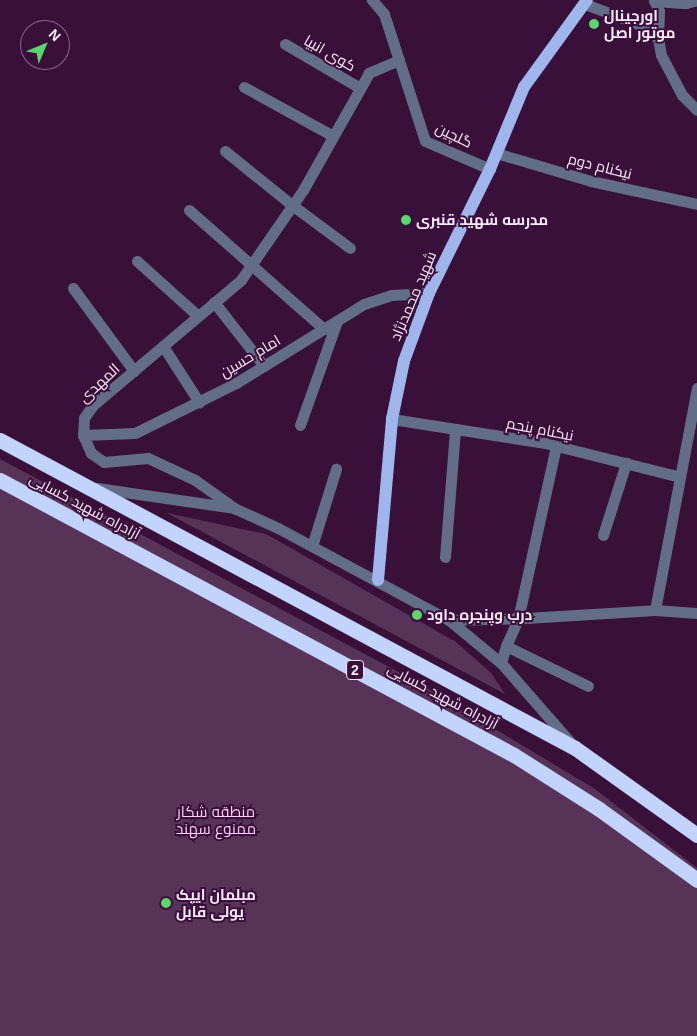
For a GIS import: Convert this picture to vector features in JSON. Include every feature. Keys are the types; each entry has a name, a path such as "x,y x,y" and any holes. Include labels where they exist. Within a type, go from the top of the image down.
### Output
{"highway":[{"name":"آزادراه شهید کسایی","path":"0,440 575,748 697,836"},
{"name":"آزادراه شهید کسایی","path":"0,480 514,755 599,809 697,880"}],"main road":[{"name":"شهید محمدنژاد","path":"378,580 392,419 404,361 429,293 490,169 524,87 586,2"}],"street":[{"name":"گلچین","path":"372,0 384,14 425,141 490,169"},
{"path":"697,0 686,3 654,0 659,11 658,38 661,55 682,95 697,110"},
{"path":"586,2 636,22 658,38"},
{"name":"کوی انبیا","path":"285,44 360,88"},
{"name":"المهدی","path":"83,435 84,418 93,405 241,280 292,205 369,73 399,60"},
{"path":"244,87 333,136"},
{"path":"225,151 292,205 350,248"},
{"name":"نیکنام دوم","path":"496,153 591,181 697,204"},
{"path":"188,210 324,329"},
{"path":"137,260 198,316"},
{"path":"72,288 134,371"},
{"name":"امام حسین","path":"83,435 135,434 199,402 264,366 364,304 391,295 429,293"},
{"path":"214,302 264,366"},
{"path":"300,425 337,321"},
{"path":"163,346 199,402"},
{"path":"655,610 697,388"},
{"name":"نیکنام پنجم","path":"392,419 556,446 680,477"},
{"path":"444,557 455,429"},
{"path":"83,435 91,453 104,462 148,458 195,480 236,509 378,580 449,620 502,663 575,748"},
{"path":"502,663 506,646 518,618 556,446"},
{"path":"603,535 626,463"},
{"path":"312,546 336,469"},
{"path":"89,487 236,509"},
{"path":"449,620 655,610 697,613"},
{"path":"506,646 588,686"}],"green space":[{"name":"منطقه شکار ممنوع سهند","path":"0,459 417,682 595,789 697,868 697,1036 0,1036"},
{"path":"167,513 266,534 456,642 491,673 505,694"}],"place":[{"name":"اورجینال موتور اصل","path":"594,24"},
{"name":"مدرسه شهید قنبری","path":"406,220"},
{"name":"درب وپنجره داود","path":"417,615"},
{"name":"مبلمان ایپک یولی قابل","path":"166,903"}]}
